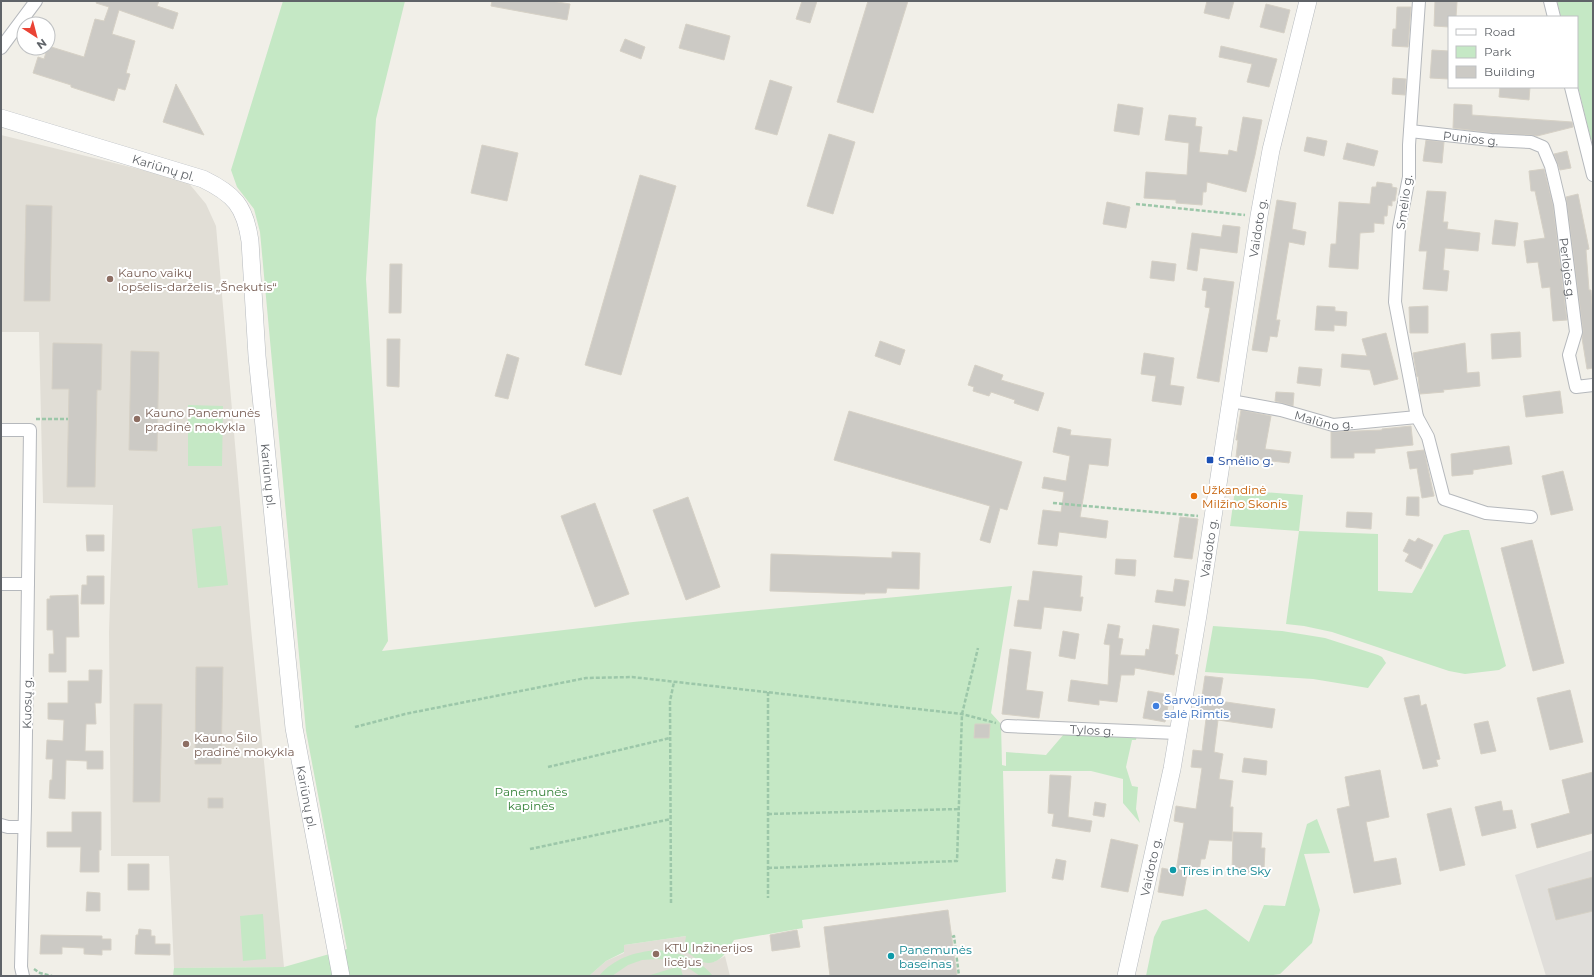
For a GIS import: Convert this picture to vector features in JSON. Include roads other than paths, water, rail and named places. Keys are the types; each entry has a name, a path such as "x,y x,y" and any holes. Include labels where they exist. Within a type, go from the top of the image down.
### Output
{"street":[{"path":"1,48 36,1"},
{"name":"Vaidoto g.","path":"1126,976 1165,801 1178,733 1198,615 1259,216 1271,150 1308,1"},
{"name":"Smėlio g.","path":"1419,1 1410,131 1409,177 1399,228 1395,302 1417,417 1428,437 1444,499 1486,513 1531,517"},
{"path":"1550,1 1554,16"},
{"path":"1571,88 1593,175"},
{"name":"Kariūnų pl.","path":"1,118 203,179 219,187 237,203 248,223 258,364 294,728 341,976"},
{"name":"Punios g.","path":"1410,131 1491,140 1531,142"},
{"name":"Perlojos g.","path":"1531,142 1543,147 1551,166 1560,204 1576,332 1569,355 1576,387 1593,385"},
{"name":"Malūno g.","path":"1231,401 1281,410 1333,425 1417,417"},
{"name":"Kuosų g.","path":"1,430 30,424 21,967 23,976"},
{"path":"1,584 28,584"},
{"name":"Tylos g.","path":"1006,726 1178,733"},
{"path":"1,825 24,828"}],"place":[{"name":"Kauno vaikų lopšelis-darželis „Šnekutis“","path":"110,279"},
{"name":"Kauno Panemunės pradinė mokykla","path":"137,419"},
{"name":"Smėlio g.","path":"1210,460"},
{"name":"Užkandinė Milžino Skonis","path":"1194,496"},
{"name":"Šarvojimo salė Rimtis","path":"1156,706"},
{"name":"Kauno Šilo pradinė mokykla","path":"186,744"},
{"name":"Tires in the Sky","path":"1173,870"},
{"name":"KTU Inžinerijos licėjus","path":"656,954"},
{"name":"Panemunės baseinas","path":"891,956"}],"park label":[{"name":"Panemunės kapinės","path":"531,798"}]}
